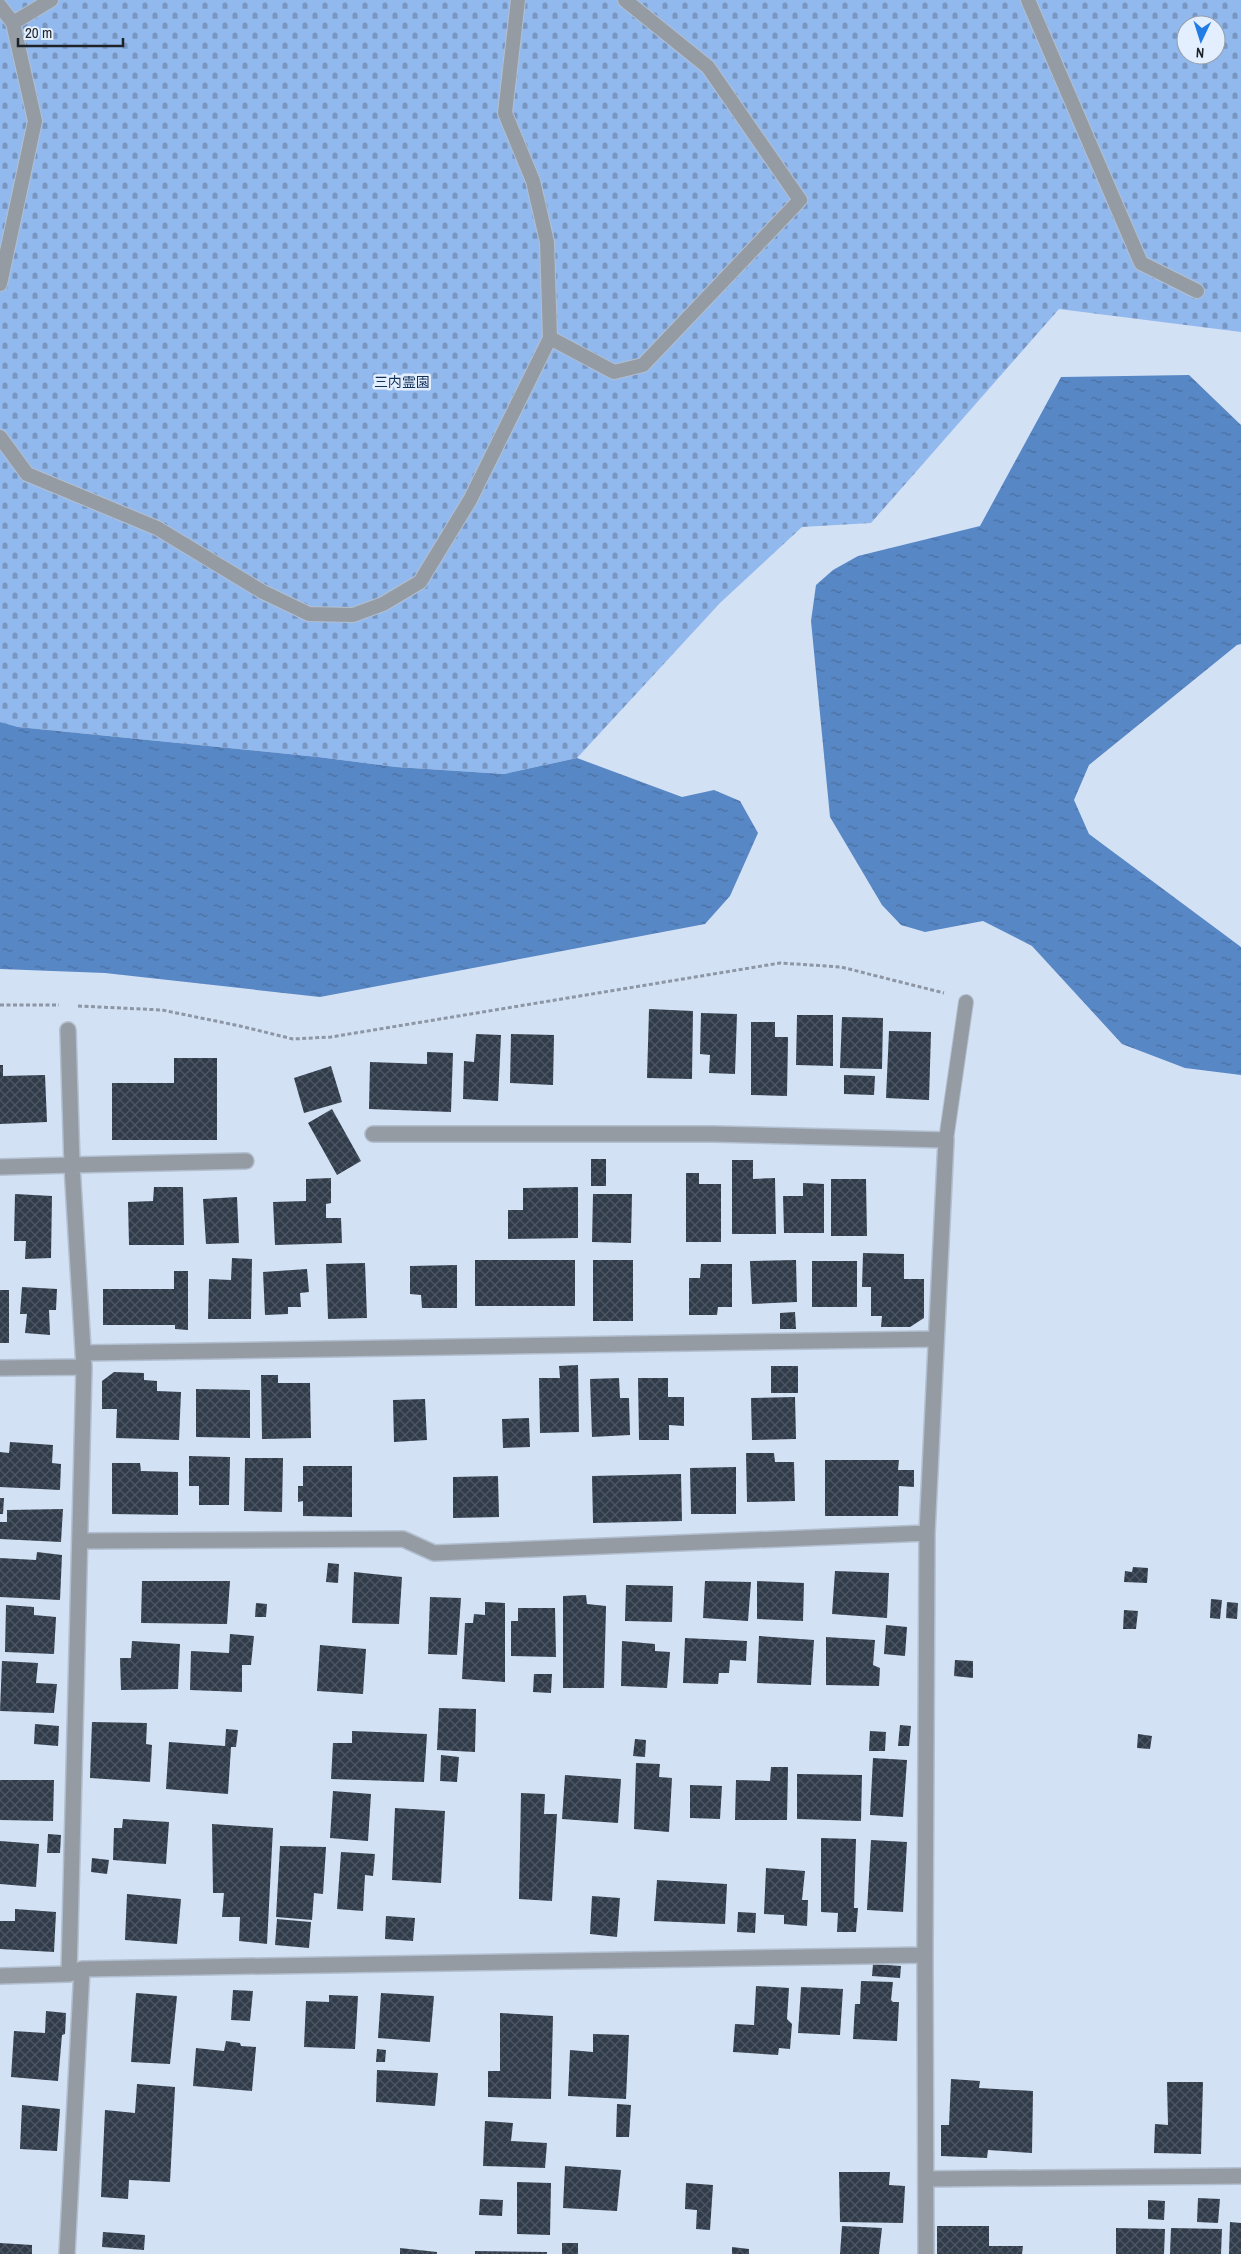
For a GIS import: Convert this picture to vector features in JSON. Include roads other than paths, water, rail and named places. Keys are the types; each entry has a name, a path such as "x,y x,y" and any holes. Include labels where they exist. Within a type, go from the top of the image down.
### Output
{"street":[{"path":"67,2254 76,1972 80,1541 84,1360 72,1165 68,1030"},
{"path":"373,1134 713,1134 946,1140 927,1533 926,2254"},
{"path":"0,1167 246,1161"},
{"path":"0,1368 84,1360 936,1339"},
{"path":"80,1541 403,1539 434,1553 927,1533"},
{"path":"0,1976 76,1972 925,1955"},
{"path":"926,2179 1241,2176"}],"lane":[{"path":"13,23 51,0"},
{"path":"0,437 27,474 157,528 263,592 309,614 353,615 383,604 420,582 470,500 550,338 547,242 533,181 505,113 518,0"},
{"path":"550,338 614,372 643,365 800,200 708,66 625,0"},
{"path":"1028,0 1140,263 1197,291"},
{"path":"0,6 13,23 35,121 0,284"},
{"path":"946,1140 966,1002"}],"water":[{"path":"1189,375 1241,425 1241,644 1237,645 1089,765 1074,800 1089,834 1241,947 1241,1075 1185,1068 1122,1044 1032,946 983,921 925,932 901,925 882,905 830,817 811,621 816,585 833,570 858,556 980,526 1061,377"},
{"path":"0,722 18,727 318,757 396,767 504,774 577,758 682,797 714,790 740,801 758,833 730,896 705,924 320,997 105,973 0,969"}],"park label":[{"name":"三内霊園","path":"402,382"}]}
